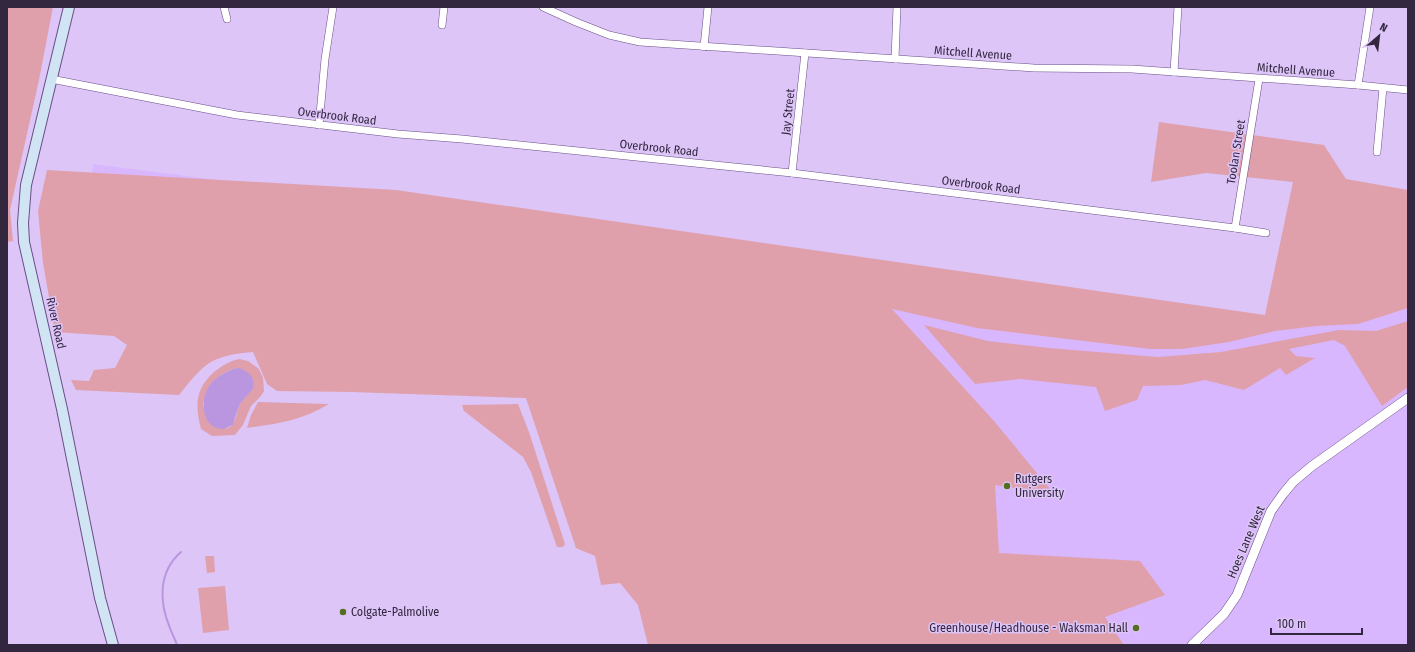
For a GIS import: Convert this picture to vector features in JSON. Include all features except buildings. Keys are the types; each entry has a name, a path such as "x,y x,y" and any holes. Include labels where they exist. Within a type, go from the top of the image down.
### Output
{"main road":[{"name":"River Road","path":"68,7 26,185 23,223 24,242 62,409 100,598 113,645"}],"street":[{"path":"224,7 227,19"},
{"path":"319,125 324,59 333,7"},
{"path":"442,25 444,7"},
{"name":"Mitchell Avenue","path":"543,7 609,35 640,42 1034,68 1132,69 1408,90"},
{"path":"704,47 708,7"},
{"path":"895,59 897,7"},
{"path":"1174,72 1178,7"},
{"path":"1358,85 1370,7"},
{"name":"Jay Street","path":"792,173 806,53"},
{"name":"Overbrook Road","path":"52,79 237,115 398,134 462,139 792,173 1266,233"},
{"name":"Toolan Street","path":"1235,228 1258,79"},
{"path":"1377,152 1383,88"},
{"name":"Hoes Lane West","path":"1192,645 1224,614 1237,595 1271,511 1293,482 1312,466 1408,398"}],"shaded area":[{"path":"7,7 53,7 39,80 10,210 13,241 7,242"},
{"name":"Rutgers University","path":"1159,122 1324,145 1346,179 1408,190 1408,308 1358,324 1317,326 1275,331 1229,342 1182,349 1150,349 977,328 892,309 994,421 1055,495 995,485 999,553 1140,561 1165,595 1105,617 1124,645 648,645 638,605 620,583 601,585 595,556 576,548 526,398 277,391 267,384 253,352 232,355 211,362 198,372 179,395 76,390 71,380 89,381 94,370 115,368 127,345 114,336 55,332 43,263 38,211 47,170 396,190 1265,315 1293,182 1206,173 1151,182"},
{"name":"Rutgers University","path":"93,164 981,278 1268,318 1408,191 1408,645 649,645 561,326 84,247"},
{"path":"1408,321 1408,387 1382,406 1345,346 1334,340 1289,349 1296,356 1315,358 1286,375 1280,368 1244,390 1205,380 1181,385 1143,386 1137,400 1105,411 1096,387 1020,379 975,384 924,325 988,341 1049,348 1158,357 1221,352 1339,330 1376,331"},
{"path":"239,359 248,361 259,369 263,378 264,391 251,406 243,425 235,435 212,436 201,429 197,405 200,391 208,378 214,372","holes":["237,368 250,392 240,404 236,417 230,427 222,428 206,418 203,403 221,375"]},
{"path":"237,368 248,372 253,378 254,382 252,390 240,404 233,425 223,429 215,427 206,418 204,412 204,398 206,392 209,386 218,377"},
{"path":"258,402 329,404 300,418 247,428 251,415"},
{"path":"518,404 529,432 565,544 563,547 557,547 531,472 523,457 464,411 462,405"},
{"path":"205,556 214,556 215,572 207,573"},
{"path":"225,586 229,630 203,633 198,588"}],"waterway":[{"path":"177,645 166,618 163,588 168,569 173,560 181,552"}],"place":[{"name":"Rutgers University","path":"1007,486"},
{"name":"Colgate-Palmolive","path":"343,612"},
{"name":"Greenhouse/Headhouse - Waksman Hall","path":"1136,628"}]}
